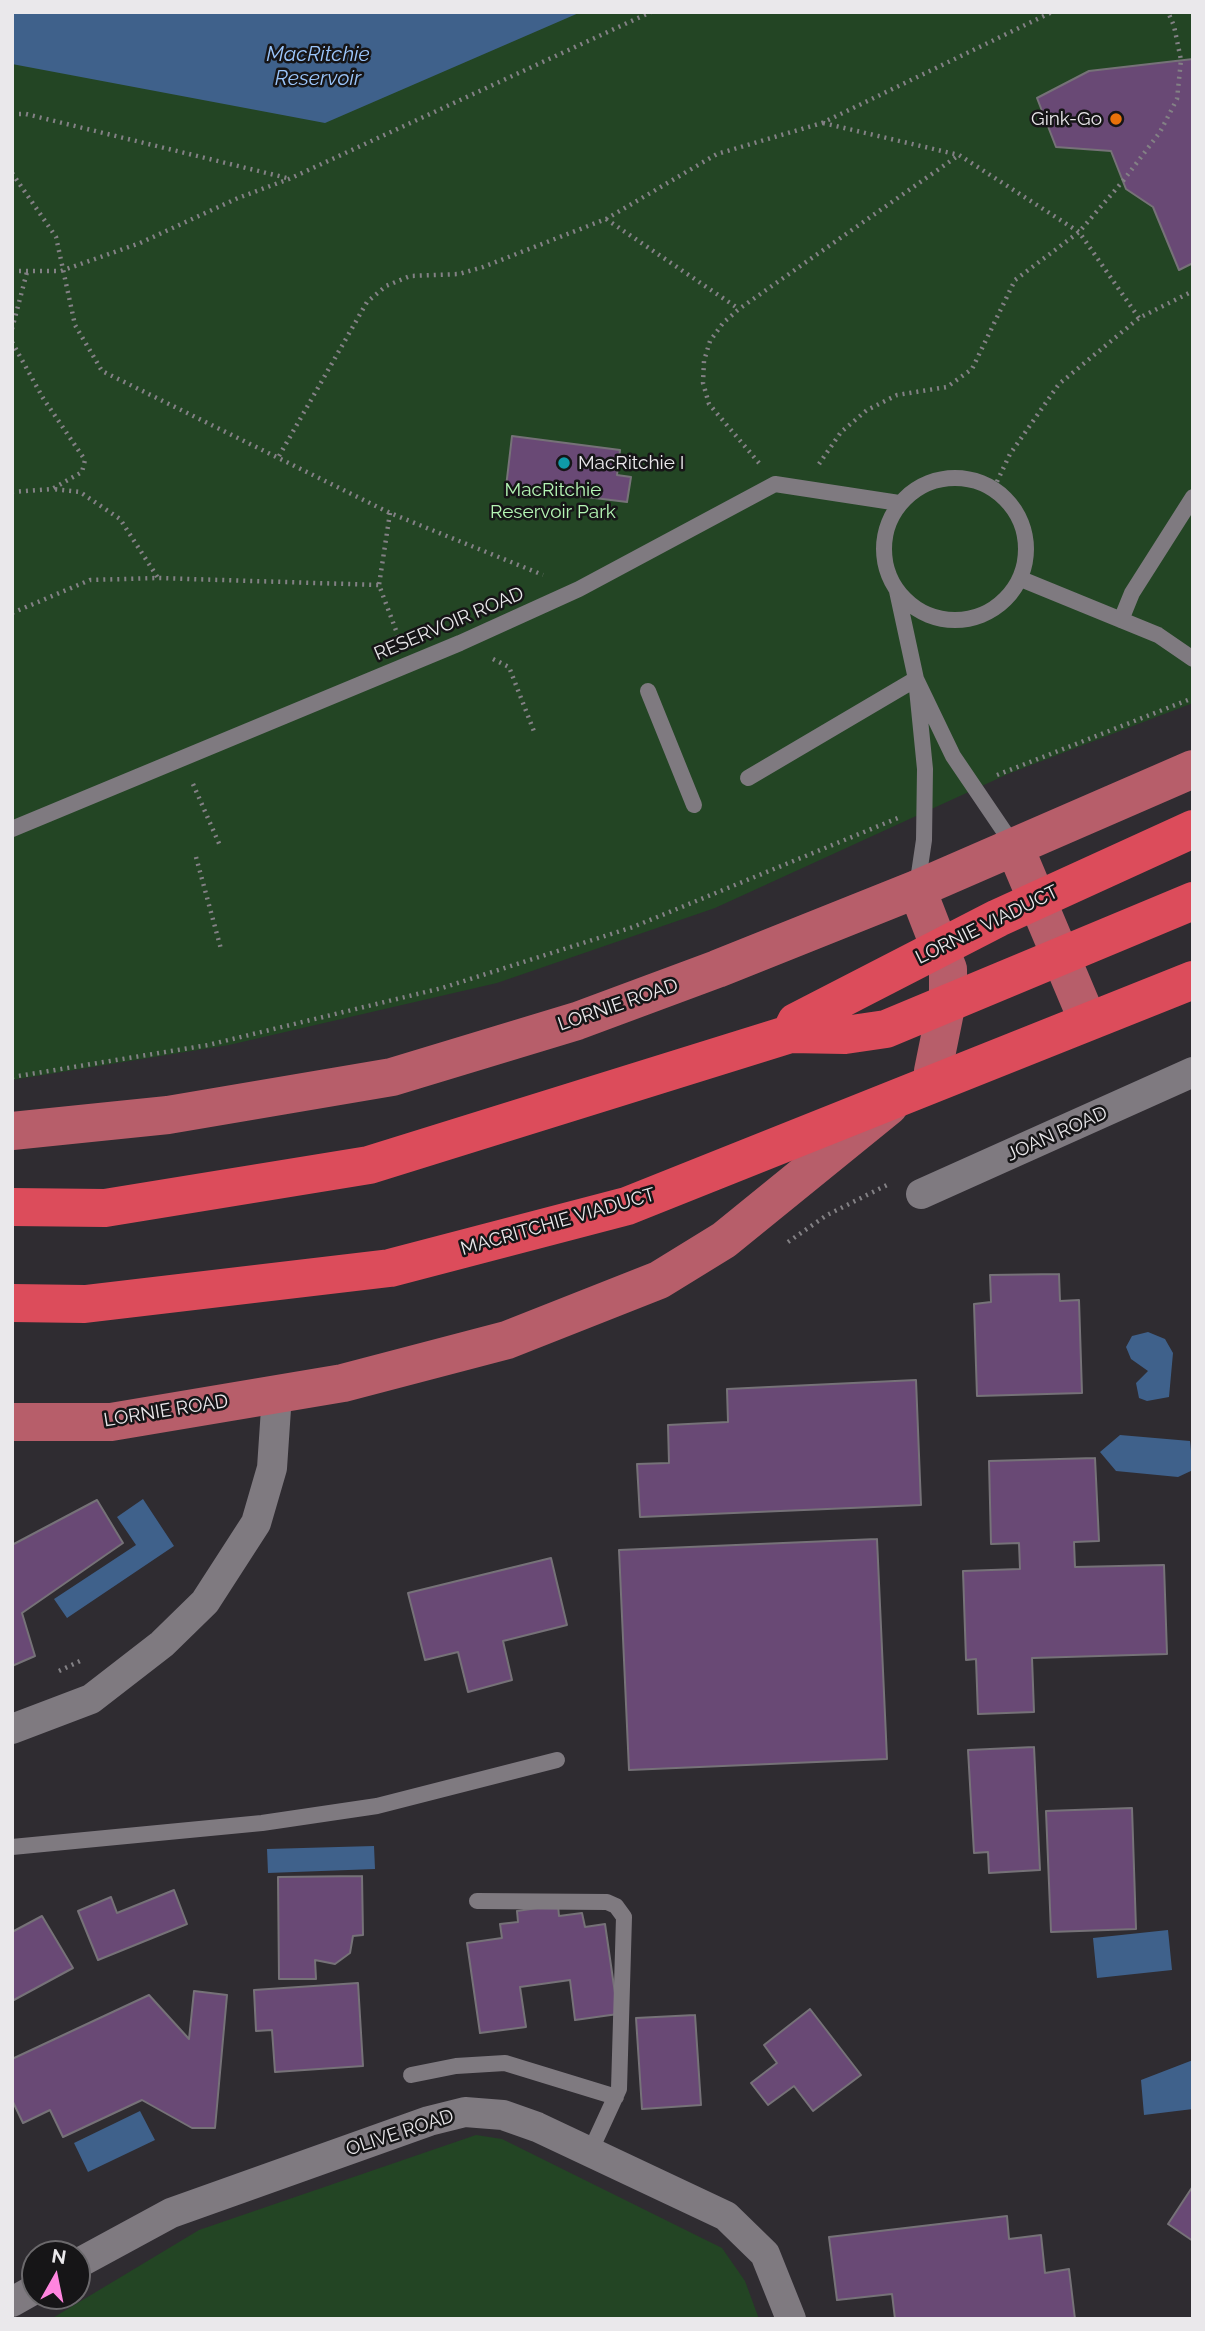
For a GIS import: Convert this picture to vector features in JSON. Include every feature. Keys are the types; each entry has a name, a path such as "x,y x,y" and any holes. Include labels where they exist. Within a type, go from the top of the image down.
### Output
{"highway":[{"name":"LORNIE VIADUCT","path":"790,1034 796,1022 998,918 1193,829"},
{"path":"12,1207 104,1208 369,1165 790,1034 845,1035 886,1029 1193,901"},
{"name":"MACRITCHIE VIADUCT","path":"12,1303 85,1304 390,1268 627,1206 1193,980"}],"main road":[{"name":"LORNIE ROAD","path":"12,1131 168,1115 392,1077 577,1021 917,890 1193,769"},
{"path":"1015,848 1082,1007"},
{"path":"917,890 948,969 948,998 933,1072"},
{"name":"LORNIE ROAD","path":"12,1422 111,1422 343,1383 507,1340 659,1280 724,1240 933,1072 1193,962"}],"street":[{"name":"JOAN ROAD","path":"921,1194 1193,1072"},
{"path":"12,1729 91,1699 162,1644 205,1602 256,1523 272,1468 277,1394"},
{"name":"OLIVE ROAD","path":"91,2256 171,2213 429,2121 466,2112 503,2115 590,2152 726,2216 765,2254 792,2319"}],"lane":[{"path":"897,592 915,609 926,614 938,619 963,621 987,614 1008,599 1021,579 1028,552 1024,527 1012,505 994,488 970,479 945,478 919,487 899,503 887,525 883,550 887,574 897,592 916,679 925,769 924,840 917,890"},
{"path":"775,484 899,503"},
{"name":"RESERVOIR ROAD","path":"12,830 460,643 579,589 775,484"},
{"path":"1121,620 1132,593 1193,497"},
{"path":"1021,579 1158,635 1193,659"},
{"path":"748,778 916,679"},
{"path":"916,679 953,756 1015,848"},
{"path":"648,691 694,805"},
{"path":"12,1847 262,1823 377,1806 557,1760"},
{"path":"477,1900 607,1902 624,1917 616,2097 590,2152"},
{"path":"411,2075 456,2066 505,2063 616,2097"}],"path":[{"path":"12,271 61,271 140,243 238,198 289,179 651,12"},
{"path":"279,456 367,302 386,286 410,276 458,274 483,267 606,219 717,154 822,123 1052,12"},
{"path":"959,155 739,309 723,323 710,341 704,361 703,383 709,404 775,484 816,468 841,432 867,410 897,395 947,387 960,380 980,356 1015,280 1080,232 1160,132 1177,99 1181,60 1174,26 1168,12"},
{"path":"12,114 26,114 289,179"},
{"path":"822,123 959,155 1080,232 1139,318"},
{"path":"12,173 55,237 75,325 103,371 390,513 579,589"},
{"path":"606,219 739,309"},
{"path":"12,329 27,272"},
{"path":"994,488 1010,454 1059,384 1139,318 1193,291"},
{"path":"12,342 43,398 85,460 82,472 52,489"},
{"path":"12,492 52,489 80,492 120,519 158,578"},
{"path":"390,513 379,584 409,664"},
{"path":"12,613 90,580 158,578 379,584"},
{"path":"460,643 509,667 535,734"},
{"path":"974,786 1193,698"},
{"path":"12,1077 208,1045 442,988 633,927 924,807"},
{"path":"206,815 221,848"},
{"path":"195,857 221,949"},
{"path":"50,1675 87,1658"}],"green space":[{"name":"MacRitchie Reservoir Park","path":"12,12 1193,12 1193,703 1008,774 715,908 497,983 229,1045 12,1080"},
{"path":"476,2135 502,2139 722,2248 745,2281 759,2319 51,2319 66,2310 91,2310 91,2295 199,2230"}],"water":[{"name":"MacRitchie Reservoir","path":"12,12 581,12 325,123 12,64"},
{"path":"1148,1332 1165,1339 1173,1353 1169,1397 1147,1401 1139,1398 1136,1383 1148,1371 1131,1359 1126,1347 1132,1336"},
{"path":"1120,1435 1190,1441 1193,1470 1178,1477 1116,1471 1100,1452"},
{"path":"143,1499 174,1546 67,1618 54,1599 136,1545 117,1517"},
{"path":"374,1846 375,1869 268,1873 267,1849"},
{"path":"1168,1930 1172,1970 1097,1978 1093,1938"},
{"path":"1193,2060 1193,2109 1144,2115 1141,2080"},
{"path":"140,2111 155,2140 88,2172 74,2143"}],"building":[{"path":"1193,59 1193,263 1179,270 1153,207 1126,189 1111,151 1056,147 1037,98 1089,71"},
{"name":"MacRitchie I","path":"512,436 620,450 617,475 631,477 627,502 506,487"},
{"path":"1059,1274 1060,1301 1079,1300 1082,1393 977,1396 974,1304 991,1302 990,1275"},
{"path":"916,1380 921,1505 640,1517 637,1464 669,1463 668,1425 728,1422 727,1389"},
{"path":"1095,1458 1099,1541 1074,1542 1075,1567 1164,1565 1167,1654 1032,1658 1034,1712 978,1714 976,1659 966,1660 963,1571 1020,1569 1019,1543 991,1544 989,1461"},
{"path":"97,1500 123,1543 22,1613 35,1656 12,1666 12,1545"},
{"path":"877,1539 887,1759 629,1770 619,1550"},
{"path":"551,1558 567,1625 503,1641 512,1680 468,1692 458,1652 425,1660 408,1593"},
{"path":"1034,1747 1040,1870 989,1873 988,1852 974,1853 968,1750"},
{"path":"1132,1808 1136,1929 1051,1932 1046,1811"},
{"path":"362,1876 363,1935 353,1936 350,1953 335,1964 315,1960 316,1979 279,1979 278,1877"},
{"path":"174,1890 187,1924 98,1960 78,1911 111,1897 117,1913"},
{"path":"558,1905 559,1916 582,1913 585,1927 605,1924 618,2014 575,2020 570,1980 520,1987 526,2027 480,2033 467,1943 502,1938 500,1924 518,1922 517,1911"},
{"path":"42,1916 73,1968 12,2001 12,1932"},
{"path":"358,1983 363,2066 275,2072 272,2030 256,2031 254,1990"},
{"path":"194,1991 227,1995 215,2128 192,2128 142,2100 63,2137 50,2110 23,2123 12,2100 12,2059 149,1995 189,2039"},
{"path":"810,2009 861,2075 813,2111 794,2086 768,2105 751,2083 777,2063 764,2045"},
{"path":"695,2015 701,2105 642,2109 636,2018"},
{"path":"1193,2186 1193,2241 1168,2224"},
{"path":"1007,2216 1009,2239 1041,2235 1045,2273 1069,2269 1075,2319 895,2319 892,2294 837,2300 829,2237"}],"place":[{"name":"Gink-Go","path":"1116,119"},
{"name":"MacRitchie I","path":"564,463"}]}
